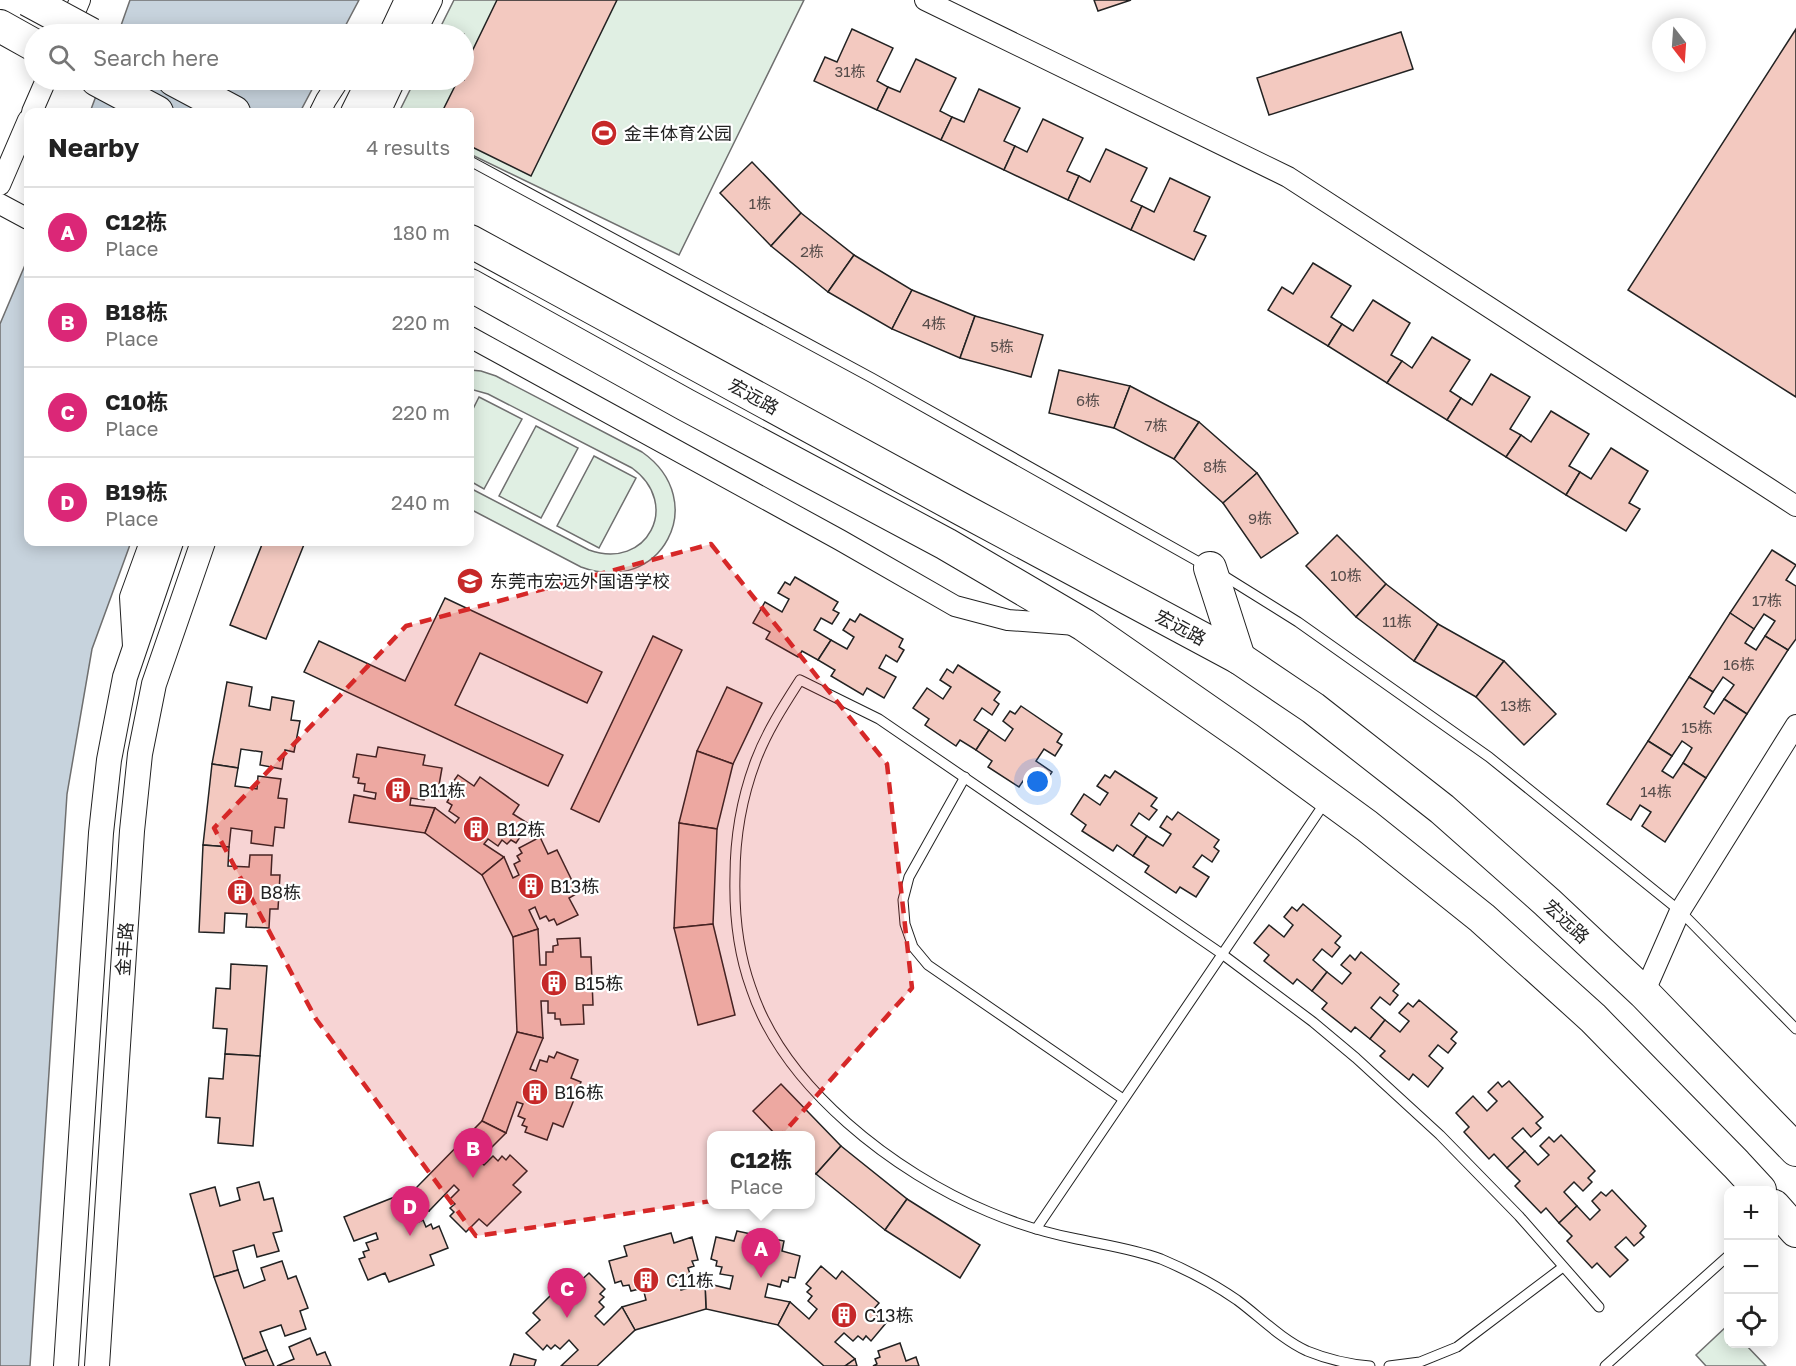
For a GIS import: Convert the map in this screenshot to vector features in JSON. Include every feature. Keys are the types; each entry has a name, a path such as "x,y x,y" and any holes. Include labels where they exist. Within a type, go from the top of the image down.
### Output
{"highway":[{"path":"28,0 72,24"},
{"path":"0,26 24,39"},
{"path":"115,90 149,108"},
{"path":"193,90 226,108"},
{"name":"宏远路","path":"474,243 1239,658 1313,708 1442,809 1547,902 1644,993 1796,1150"},
{"path":"474,287 686,405 946,544 1084,625 1248,739 1367,826 1482,918 1593,1018 1755,1186"},
{"path":"1210,568 1239,658"}],"street":[{"path":"70,24 81,0"},
{"path":"418,24 430,0"},
{"path":"925,0 1288,177 1796,506"},
{"path":"34,108 42,90"},
{"path":"322,108 332,90"},
{"path":"369,90 369,108"},
{"path":"371,108 385,90"},
{"path":"0,185 24,129"},
{"path":"0,204 24,217"},
{"path":"474,339 840,540 955,606 1008,620 1084,625"},
{"path":"134,650 130,597 149,546"},
{"name":"金丰路","path":"66,1366 101,833 108,759 125,677 170,546"},
{"name":"金丰路","path":"97,1366 132,831 140,754 154,684 202,546"},
{"path":"1644,993 1680,911 1796,725"}],"lane":[{"path":"474,163 872,378 1210,568 1298,622 1489,757 1680,911 1796,1029"},
{"path":"1370,1366 1342,1363 1305,1350 1271,1328 1238,1301 1200,1278 1161,1259 1119,1246 1036,1229 990,1213 946,1192 896,1161 865,1138 797,1071 770,1032 751,989 739,944 734,897 735,850 742,805 756,761 775,718 800,680 879,718 1222,954 1312,1022 1398,1096 1480,1175 1599,1307"},
{"path":"965,777 909,877 903,900 905,924 914,947 928,965 1123,1099"},
{"path":"1036,1229 1328,798"},
{"path":"1605,1366 1724,1260"},
{"path":"1389,1366 1420,1362 1457,1347 1563,1267"}],"highlighted area":[{"path":"711,544 887,764 912,988 725,1199 476,1236 316,1019 214,828 406,626"}],"green space":[{"name":"金丰体育公园","path":"454,0 804,0 679,255 474,156 474,108 401,108 410,90 474,90 474,24 442,24"},
{"path":"474,370 496,376 642,452 663,472 673,495 675,518 668,539 654,557 634,569 609,573 581,567 474,511 474,490 589,550 610,554 627,551 641,543 651,530 656,515 655,499 647,483 632,468 488,394 474,390"},
{"path":"479,397 522,419 484,489 474,483 474,407"},
{"path":"536,426 578,448 541,518 499,496"},
{"path":"594,456 636,478 599,548 557,526"},
{"path":"1724,1329 1724,1348 1749,1348 1766,1366 1706,1366 1696,1355"}],"shaded area":[{"path":"130,0 359,0 346,24 122,24"},
{"path":"98,90 312,90 302,108 92,108"},
{"path":"24,267 24,546 130,546 92,649 67,794 30,1366 0,1366 0,324"}],"building":[{"path":"497,0 617,0 531,176 474,148 474,108 444,108 453,90 474,90 474,47"},
{"path":"1094,0 1131,0 1098,11"},
{"path":"852,29 893,48 877,81 888,87 877,110 814,81 825,57 837,62"},
{"path":"1796,29 1796,397 1628,290"},
{"path":"1401,32 1413,69 1269,115 1257,78"},
{"path":"916,59 956,78 940,111 952,117 941,140 877,110 888,87 900,92"},
{"path":"979,89 1020,108 1004,141 1015,146 1004,170 941,140 952,117 964,122"},
{"path":"1043,119 1083,138 1067,171 1079,176 1068,200 1004,170 1015,146 1027,152"},
{"path":"1106,149 1147,168 1131,201 1142,206 1131,230 1068,200 1079,176 1090,182"},
{"path":"752,162 801,213 771,246 720,193"},
{"path":"1170,178 1210,197 1194,231 1206,236 1194,260 1131,230 1142,206 1154,212"},
{"path":"801,213 854,255 828,292 771,246"},
{"path":"854,255 912,290 892,329 828,292"},
{"path":"1313,263 1351,286 1331,317 1342,324 1328,346 1268,310 1282,287 1293,294"},
{"path":"912,290 975,316 960,358 892,329"},
{"path":"1373,300 1410,323 1391,355 1402,361 1387,383 1328,346 1342,324 1353,331"},
{"path":"975,316 1043,335 1031,377 960,358"},
{"path":"1432,337 1470,360 1450,391 1461,398 1447,420 1387,383 1402,361 1412,368"},
{"path":"1059,370 1130,386 1114,428 1049,413"},
{"path":"1491,374 1530,397 1510,429 1521,435 1506,457 1447,420 1461,398 1472,405"},
{"path":"1130,386 1199,422 1174,459 1114,428"},
{"path":"1551,411 1589,434 1569,466 1580,472 1566,495 1506,457 1521,435 1531,442"},
{"path":"1199,422 1257,473 1223,503 1174,459"},
{"path":"1611,448 1648,471 1629,503 1640,509 1626,531 1566,495 1580,472 1591,479"},
{"path":"1257,473 1298,533 1261,558 1223,503"},
{"path":"1337,535 1386,584 1356,617 1306,566"},
{"path":"261,546 303,546 266,639 230,625"},
{"path":"1772,550 1796,565 1786,580 1796,586 1796,639 1788,650 1765,636 1775,621 1764,614 1754,629 1730,613"},
{"path":"795,577 838,602 833,610 839,613 832,624 821,618 814,630 831,640 818,660 802,651 798,657 766,639 770,632 753,623 765,602 782,612 789,599 778,593 785,582 790,585"},
{"path":"1386,584 1438,624 1414,661 1356,617"},
{"path":"445,598 602,672 587,703 480,653 455,705 563,755 548,786 304,672 319,641 405,681"},
{"path":"1730,613 1754,629 1745,643 1756,650 1765,636 1788,650 1747,714 1724,699 1734,685 1723,677 1713,692 1689,677"},
{"path":"860,614 903,639 899,647 904,650 897,662 886,655 879,668 896,677 884,698 867,688 863,695 831,676 835,670 818,660 831,640 847,649 854,637 843,630 850,619 855,622"},
{"path":"1438,624 1504,661 1476,697 1414,661"},
{"path":"653,636 682,650 599,822 571,809"},
{"path":"1504,661 1556,714 1524,745 1476,697"},
{"path":"958,665 1000,692 994,700 999,704 992,715 982,708 974,720 989,730 976,750 960,740 956,746 925,725 929,719 913,708 927,688 943,699 951,687 940,680 947,669 953,673"},
{"path":"1689,677 1713,692 1704,707 1714,714 1724,699 1747,714 1706,778 1683,763 1692,748 1682,741 1672,756 1648,741"},
{"path":"227,682 252,687 249,706 270,710 272,697 294,701 291,720 300,721 294,752 285,750 282,769 260,765 262,752 241,749 238,768 212,764"},
{"path":"727,687 762,703 733,764 697,751"},
{"path":"1021,706 1062,734 1057,742 1062,745 1055,756 1044,749 1036,761 1052,772 1039,792 1023,781 1019,787 988,767 992,761 976,750 989,730 1005,741 1013,729 1003,721 1010,711 1015,714"},
{"path":"1648,741 1672,756 1662,771 1673,778 1683,763 1706,778 1665,842 1642,826 1651,812 1640,805 1631,820 1607,804"},
{"name":"B11栋","path":"378,747 425,755 423,765 442,768 438,791 432,790 431,795 425,794 424,800 411,798 410,805 435,808 425,833 349,822 354,795 375,799 376,793 364,791 365,784 358,783 359,778 353,777 357,754 376,757"},
{"path":"697,751 733,764 717,829 679,823"},
{"path":"212,764 238,768 235,786 257,789 258,776 281,779 278,798 287,799 284,828 275,827 273,846 251,843 252,831 231,828 229,847 203,845"},
{"path":"1115,771 1157,798 1151,806 1157,810 1149,820 1139,813 1131,825 1147,836 1133,856 1117,845 1113,851 1082,831 1086,825 1071,814 1084,794 1100,805 1108,793 1097,786 1105,775 1110,778"},
{"name":"B12栋","path":"458,775 474,786 480,777 519,805 513,814 529,824 516,843 511,840 507,844 502,840 498,846 488,839 484,844 504,857 482,875 425,833 435,808 455,823 459,818 449,811 452,805 447,802 450,797 445,793"},
{"path":"1178,812 1219,840 1214,847 1219,851 1212,862 1202,855 1193,867 1209,877 1196,897 1180,887 1176,893 1145,872 1149,866 1133,856 1147,836 1163,846 1171,834 1160,827 1167,816 1172,820"},
{"path":"679,823 717,829 713,924 674,928"},
{"name":"B13栋","path":"540,837 548,854 557,850 578,893 569,898 578,915 557,925 554,919 549,921 546,916 540,919 535,907 529,910 538,929 513,937 482,875 504,857 513,878 519,875 514,864 520,861 517,856 522,853 519,848"},
{"name":"B8栋","path":"203,845 229,847 228,866 249,867 250,855 272,855 271,875 280,875 278,909 270,909 269,928 246,927 247,914 225,913 224,933 199,932"},
{"path":"1303,904 1341,936 1335,943 1340,947 1332,957 1322,949 1313,960 1327,972 1312,991 1297,979 1293,984 1264,961 1269,955 1254,943 1269,925 1284,937 1293,925 1284,917 1292,907 1297,911"},
{"path":"713,924 735,1015 698,1025 674,928"},
{"name":"B15栋","path":"538,929 540,965 546,965 546,952 553,952 553,946 558,945 557,939 580,938 581,957 591,957 593,1005 583,1005 584,1024 561,1025 560,1019 555,1019 555,1013 548,1013 548,1001 541,1001 543,1038 517,1032 513,937"},
{"path":"1361,952 1399,984 1393,991 1398,995 1390,1005 1380,997 1371,1008 1385,1020 1370,1039 1355,1027 1351,1032 1322,1009 1327,1003 1312,991 1327,972 1342,984 1351,973 1341,965 1350,955 1355,960"},
{"path":"231,964 267,966 260,1056 225,1054 227,1029 213,1028 216,988 230,989"},
{"path":"1419,1000 1457,1032 1451,1039 1456,1043 1448,1053 1438,1045 1429,1056 1443,1068 1428,1087 1413,1074 1409,1080 1380,1056 1385,1051 1370,1039 1385,1020 1400,1032 1409,1021 1399,1013 1408,1003 1413,1007"},
{"name":"B16栋","path":"517,1032 543,1038 530,1069 536,1071 540,1060 547,1062 549,1056 554,1058 557,1052 578,1060 571,1078 581,1082 563,1127 553,1123 547,1140 525,1132 527,1127 522,1125 525,1119 518,1116 523,1104 517,1102 506,1133 482,1121"},
{"path":"225,1054 260,1056 253,1146 218,1143 220,1118 206,1117 209,1078 223,1079"},
{"path":"1509,1081 1543,1117 1536,1123 1541,1128 1531,1137 1523,1128 1512,1138 1525,1151 1507,1168 1494,1154 1489,1159 1464,1132 1469,1127 1456,1113 1473,1096 1487,1111 1497,1101 1488,1092 1498,1082 1502,1087"},
{"path":"781,1084 841,1146 816,1174 815,1131 772,1131 753,1111"},
{"path":"482,1121 506,1133 479,1160 484,1165 493,1156 498,1161 502,1156 506,1160 510,1155 527,1171 513,1185 521,1192 487,1226 479,1219 466,1232 450,1216 454,1212 450,1208 455,1204 450,1199 459,1190 454,1185 429,1211 415,1189"},
{"path":"1561,1135 1595,1171 1588,1178 1592,1182 1583,1191 1574,1182 1564,1192 1577,1206 1559,1223 1546,1208 1541,1213 1515,1186 1520,1181 1507,1168 1525,1151 1538,1165 1549,1155 1540,1146 1549,1137 1554,1142"},
{"path":"841,1146 907,1199 885,1230 816,1174"},
{"path":"259,1182 264,1200 273,1198 282,1231 273,1233 279,1251 257,1257 254,1245 233,1251 238,1270 214,1277 190,1194 215,1187 220,1206 240,1200 237,1188"},
{"path":"415,1189 429,1211 409,1219 411,1225 423,1220 426,1227 431,1224 433,1229 439,1226 448,1248 430,1255 434,1265 389,1282 385,1273 368,1280 359,1259 365,1257 363,1252 369,1250 366,1243 378,1239 376,1233 354,1241 344,1217"},
{"path":"1612,1190 1646,1226 1640,1233 1644,1237 1634,1246 1626,1237 1615,1247 1628,1260 1610,1277 1597,1263 1592,1268 1567,1241 1572,1236 1559,1223 1577,1206 1590,1220 1600,1210 1592,1201 1601,1192 1606,1196"},
{"path":"907,1199 980,1245 960,1278 885,1230"},
{"path":"737,1231 784,1241 782,1251 800,1256 795,1278 789,1277 788,1282 782,1280 780,1287 768,1284 765,1297 790,1302 778,1325 706,1309 705,1283 730,1289 733,1276 720,1274 722,1267 716,1266 717,1261 711,1259 716,1237 734,1241"},
{"name":"C11栋","path":"671,1233 674,1243 692,1237 698,1260 692,1261 694,1266 688,1268 690,1274 677,1278 681,1290 705,1283 706,1309 635,1330 622,1307 646,1300 643,1288 631,1291 629,1285 623,1286 621,1281 615,1283 609,1261 627,1256 624,1246"},
{"path":"282,1261 288,1279 296,1276 308,1308 300,1311 306,1329 285,1336 281,1325 260,1332 267,1350 243,1359 214,1277 238,1270 244,1288 265,1280 261,1268"},
{"name":"C13栋","path":"821,1266 836,1279 842,1271 879,1303 872,1311 886,1323 871,1341 866,1336 863,1340 858,1336 853,1341 844,1333 835,1342 855,1359 845,1366 824,1366 778,1325 790,1302 809,1319 817,1309 808,1301 812,1296 807,1292 811,1288 806,1284"},
{"path":"589,1273 605,1289 600,1294 604,1297 599,1302 604,1307 595,1316 604,1325 622,1307 635,1330 597,1366 561,1366 578,1350 569,1340 560,1349 555,1345 551,1349 547,1345 543,1350 526,1333 540,1320 533,1313 567,1279 575,1286"},
{"path":"310,1338 317,1355 325,1352 331,1366 277,1366 294,1359 289,1347"},
{"path":"900,1343 906,1361 916,1357 919,1366 873,1366 877,1364 875,1359 880,1357 878,1351"},
{"path":"267,1350 274,1366 246,1366 243,1359"},
{"path":"514,1354 536,1360 534,1366 510,1366"},
{"path":"855,1359 857,1366 845,1366"}],"place":[{"name":"金丰体育公园","path":"604,133"},
{"name":"东莞市宏远外国语学校","path":"470,581"},
{"name":"B11栋","path":"398,790"},
{"name":"B12栋","path":"476,829"},
{"name":"B13栋","path":"531,886"},
{"name":"B8栋","path":"240,892"},
{"name":"B15栋","path":"554,983"},
{"name":"B16栋","path":"535,1092"},
{"name":"B18栋","path":"473,1178"},
{"name":"B19栋","path":"410,1236"},
{"name":"C12栋","path":"761,1278"},
{"name":"C11栋","path":"646,1280"},
{"name":"C13栋","path":"844,1315"},
{"name":"C10栋","path":"567,1318"}]}
